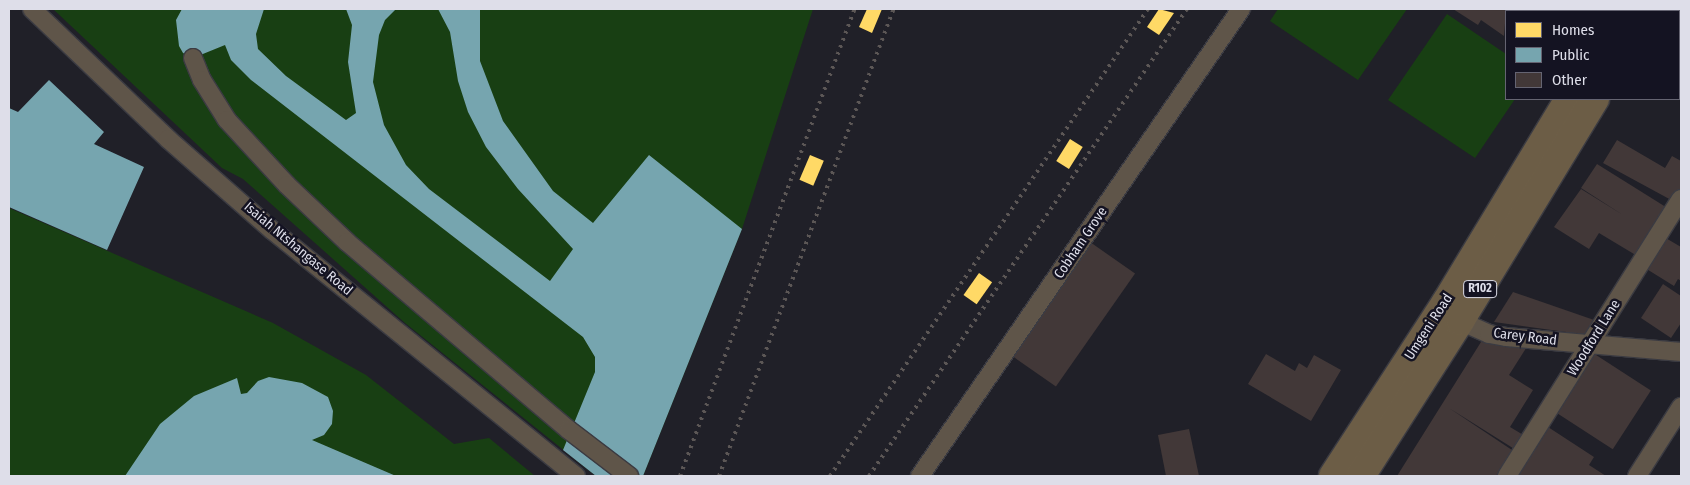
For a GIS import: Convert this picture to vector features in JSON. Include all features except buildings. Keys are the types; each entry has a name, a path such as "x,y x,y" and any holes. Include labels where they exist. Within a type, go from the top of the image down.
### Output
{"main road":[{"name":"Umgeni Road","path":"1333,476 1446,302 1568,100"},
{"name":"Umgeni Road","path":"1361,476 1460,321 1594,100"}],"street":[{"name":"Isaiah Ntshangase Road","path":"32,9 168,139 272,230 576,476"},
{"name":"Cobham Grove","path":"920,476 1241,9"},
{"path":"193,58 202,80 227,120 287,185 347,242 569,430 629,476"},
{"name":"Woodford Lane","path":"1507,476 1681,199"},
{"name":"Carey Road","path":"1460,321 1489,334 1681,352"},
{"path":"1637,476 1681,406"}],"green space":[{"path":"53,9 813,9 742,229 643,476 596,476 405,323 243,179 222,168"},
{"path":"1278,9 1407,9 1358,80 1270,21"},
{"path":"1447,14 1505,53 1505,100 1514,100 1475,158 1388,100"},
{"path":"9,208 273,323 366,375 454,444 489,438 535,476 9,476"}],"railway":[{"path":"680,476 855,9"},
{"path":"719,476 894,9"},
{"path":"830,476 1148,9"},
{"path":"869,476 1187,9"}]}
